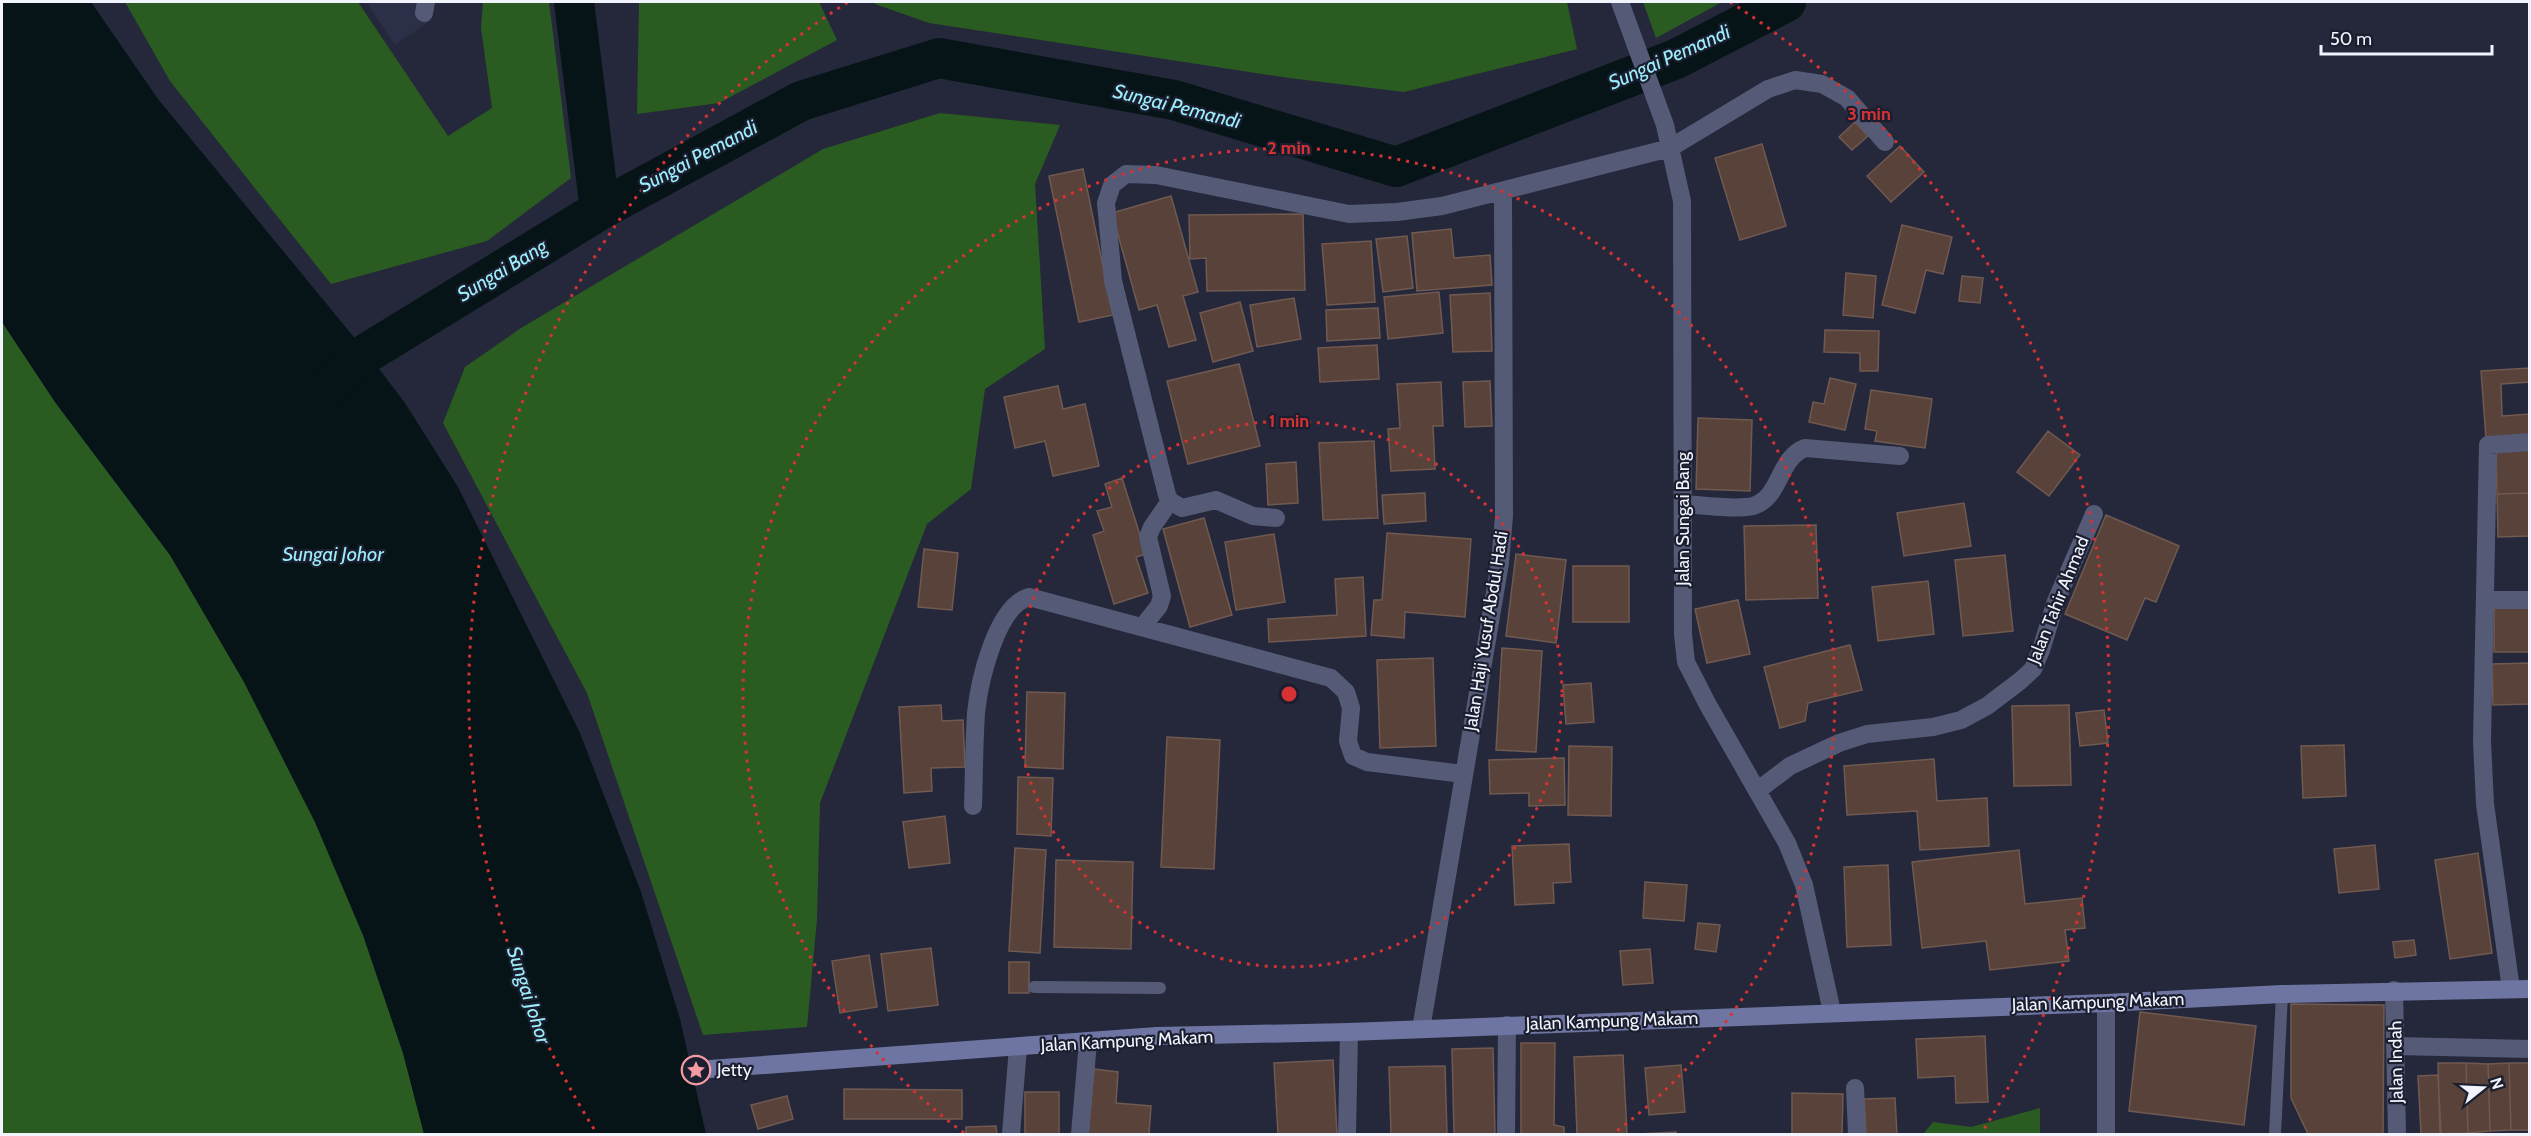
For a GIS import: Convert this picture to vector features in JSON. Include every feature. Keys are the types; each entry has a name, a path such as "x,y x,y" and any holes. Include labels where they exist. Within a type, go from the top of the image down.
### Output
{"street":[{"name":"Jalan Sungai Bang","path":"1620,2 1665,125 1682,201 1683,634 1686,662 1787,843 1804,885 1832,1012"},
{"path":"1276,518 1253,516 1216,500 1182,508 1170,501 1113,281 1106,203 1112,185 1126,174 1156,175 1349,214 1442,206 1670,148 1768,89 1795,80 1822,84 1847,98 1885,142"},
{"name":"Jalan Haji Yusuf Abdul Hadi","path":"1421,1029 1500,563 1504,516 1503,192"},
{"path":"2520,989 2485,804 2482,741 2488,445 2529,442"},
{"path":"1683,504 1746,507 1760,503 1771,492 1791,456 1805,448 1900,456"},
{"path":"1143,626 1159,606 1162,596 1148,537 1152,527 1170,501"},
{"name":"Jalan Tahir Ahmad","path":"1757,791 1790,766 1839,743 1867,734 1933,728 1961,720 1987,706 2020,681 2033,669 2056,601 2094,514"},
{"path":"973,806 976,711 986,663 998,632 1015,603 1029,597 1037,597 1331,678 1346,692 1351,708 1348,741 1353,756 1367,762 1463,774"},
{"path":"2485,600 2529,600"},
{"name":"Jalan Kampung Makam","path":"696,1070 1157,1036 1349,1032 2394,990 2520,989"},
{"name":"Jalan Indah","path":"2394,990 2397,1134"},
{"path":"2106,1003 2106,1134"},
{"path":"1506,1134 1507,1025"},
{"path":"1347,1134 1349,1032"},
{"path":"1080,1134 1088,1042"},
{"path":"2396,1046 2529,1049"},
{"path":"1011,1134 1018,1047"},
{"path":"1855,1088 1857,1134"}],"lane":[{"path":"1034,987 1160,988"},
{"path":"2275,1134 2282,994"}],"shaded area":[{"path":"366,2 435,2 430,21 395,45"}],"green space":[{"path":"125,2 358,2 448,136 492,108 481,28 483,2 549,2 571,178 487,241 331,284 170,81"},
{"path":"639,2 819,2 837,40 719,103 637,114"},
{"path":"873,2 1567,2 1577,49 1404,92 1289,78 929,23"},
{"path":"1643,2 1722,2 1656,38"},
{"path":"940,113 1060,125 1035,184 1045,349 985,389 971,489 927,524 820,803 817,919 807,1027 703,1035 587,693 443,423 465,367 521,328 823,149"},
{"path":"2,322 55,402 170,555 244,682 315,822 363,935 403,1053 424,1134 2,1134"},
{"path":"2040,1108 2040,1134 1924,1133 1933,1122 1971,1127"}],"water":[{"name":"Sungai Johor","path":"2,2 91,2 158,99 367,353 405,403 458,487 580,733 641,892 680,1019 706,1134 424,1134 403,1053 363,935 315,822 244,682 170,555 55,402 2,322"}],"building":[{"path":"1855,122 1868,136 1852,150 1839,137"},
{"path":"1762,144 1786,226 1740,240 1715,158"},
{"path":"1900,146 1924,172 1891,202 1867,176"},
{"path":"1083,169 1113,315 1079,322 1049,176"},
{"path":"1171,196 1198,292 1183,296 1196,340 1169,347 1157,305 1139,310 1112,213"},
{"path":"1303,214 1305,290 1207,291 1206,258 1190,259 1189,215"},
{"path":"1902,225 1952,237 1943,274 1926,270 1915,313 1882,305"},
{"path":"1451,229 1454,258 1490,255 1492,285 1417,291 1412,233"},
{"path":"1407,236 1413,288 1383,292 1376,239"},
{"path":"1371,241 1375,302 1327,305 1322,244"},
{"path":"1846,273 1876,276 1873,318 1843,315"},
{"path":"1962,276 1983,278 1980,303 1959,301"},
{"path":"1439,292 1443,333 1388,339 1384,297"},
{"path":"1490,293 1492,351 1453,352 1450,295"},
{"path":"1294,298 1301,339 1257,347 1250,305"},
{"path":"1240,302 1253,351 1213,362 1200,313"},
{"path":"1378,308 1380,338 1327,341 1326,310"},
{"path":"1825,330 1879,331 1878,371 1860,371 1860,353 1824,352"},
{"path":"1377,345 1379,379 1320,382 1318,348"},
{"path":"1239,364 1260,446 1188,464 1167,381"},
{"path":"2530,368 2530,382 2501,384 2502,416 2530,414 2530,435 2486,438 2481,371"},
{"path":"1830,378 1856,384 1845,430 1809,422 1813,402 1824,404"},
{"path":"1490,381 1492,426 1465,427 1463,382"},
{"path":"1441,382 1443,426 1433,426 1435,469 1391,471 1388,429 1400,428 1397,384"},
{"path":"1058,386 1063,409 1085,404 1099,466 1053,476 1045,441 1015,448 1004,397"},
{"path":"1871,390 1932,399 1925,448 1875,441 1877,431 1865,429"},
{"path":"1698,418 1752,420 1750,491 1696,489"},
{"path":"2048,431 2080,455 2049,496 2017,472"},
{"path":"1374,441 1378,518 1323,520 1319,443"},
{"path":"2530,450 2530,493 2497,494 2496,451"},
{"path":"1296,462 1298,503 1268,505 1266,464"},
{"path":"1122,478 1146,554 1136,557 1148,593 1114,604 1093,535 1104,531 1097,511 1112,507 1105,484"},
{"path":"1425,493 1426,521 1384,524 1382,495"},
{"path":"2530,493 2530,536 2498,537 2497,494"},
{"path":"1964,503 1971,546 1904,556 1897,513"},
{"path":"2106,515 2179,546 2156,602 2145,598 2127,640 2065,614"},
{"path":"1204,518 1232,615 1190,627 1163,529"},
{"path":"1816,525 1818,598 1746,600 1744,526"},
{"path":"1387,533 1471,539 1465,617 1405,612 1404,638 1371,635 1374,600 1382,600"},
{"path":"1274,534 1285,602 1236,610 1225,542"},
{"path":"924,549 958,553 952,610 918,607"},
{"path":"1516,554 1566,560 1556,643 1506,636"},
{"path":"2005,555 2013,631 1963,636 1955,560"},
{"path":"1573,566 1629,566 1629,622 1573,622"},
{"path":"1363,577 1366,636 1269,642 1268,619 1337,615 1335,579"},
{"path":"1928,581 1934,634 1878,641 1872,587"},
{"path":"1738,600 1750,654 1707,663 1695,609"},
{"path":"2494,605 2530,605 2530,652 2494,652"},
{"path":"1850,645 1862,690 1808,703 1805,721 1780,728 1764,667"},
{"path":"1502,648 1542,651 1536,752 1496,750"},
{"path":"1433,658 1436,746 1380,748 1377,660"},
{"path":"2530,663 2530,704 2493,705 2492,664"},
{"path":"1591,683 1594,722 1566,724 1563,685"},
{"path":"1027,692 1065,693 1063,769 1025,767"},
{"path":"941,705 942,721 963,720 965,767 931,768 932,791 904,793 899,707"},
{"path":"2069,705 2071,785 2014,786 2012,706"},
{"path":"2104,710 2108,743 2080,746 2076,713"},
{"path":"1167,737 1220,740 1214,869 1161,867"},
{"path":"2344,745 2346,796 2303,798 2301,746"},
{"path":"1569,746 1612,747 1611,816 1568,815"},
{"path":"1564,758 1565,805 1529,806 1529,793 1490,794 1489,760"},
{"path":"1934,759 1937,801 1987,798 1989,846 1920,850 1917,811 1847,815 1844,766"},
{"path":"1018,777 1053,778 1051,836 1017,834"},
{"path":"945,816 950,863 909,868 903,822"},
{"path":"1569,844 1571,882 1553,883 1554,903 1515,905 1512,846"},
{"path":"2375,845 2379,889 2339,893 2334,849"},
{"path":"1015,848 1046,850 1040,953 1009,951"},
{"path":"2019,850 2025,904 2082,898 2085,928 2065,930 2069,961 1990,970 1986,941 1922,948 1912,862"},
{"path":"2478,853 2492,953 2450,959 2435,860"},
{"path":"1056,860 1133,862 1131,949 1054,947"},
{"path":"1888,865 1891,945 1847,947 1844,867"},
{"path":"1645,882 1687,885 1684,921 1643,918"},
{"path":"1698,923 1720,925 1716,952 1695,949"},
{"path":"2414,940 2416,955 2395,958 2393,942"},
{"path":"931,948 938,1005 888,1011 881,954"},
{"path":"1650,949 1653,983 1623,985 1620,951"},
{"path":"869,955 877,1007 840,1013 832,961"},
{"path":"1009,962 1029,962 1029,993 1009,993"},
{"path":"2291,1004 2384,1005 2383,1134 2308,1134 2291,1098"},
{"path":"2140,1012 2256,1026 2244,1125 2129,1111"},
{"path":"1985,1036 1988,1102 1956,1103 1955,1076 1918,1078 1916,1039"},
{"path":"1521,1043 1555,1043 1554,1125 1564,1127 1564,1134 1521,1134"},
{"path":"1493,1048 1495,1134 1454,1134 1452,1049"},
{"path":"1623,1055 1627,1134 1577,1134 1574,1057"},
{"path":"1333,1060 1337,1134 1278,1134 1274,1063"},
{"path":"2438,1063 2466,1063 2468,1133 2440,1134"},
{"path":"2466,1063 2488,1064 2490,1131 2468,1133"},
{"path":"2509,1063 2530,1063 2530,1130 2511,1130"},
{"path":"2509,1063 2511,1130 2490,1131 2488,1064"},
{"path":"1681,1065 1685,1112 1649,1115 1645,1068"},
{"path":"1445,1066 1447,1134 1391,1134 1389,1067"},
{"path":"1094,1069 1118,1072 1116,1103 1151,1106 1149,1134 1088,1134"},
{"path":"2438,1075 2441,1134 2421,1134 2418,1076"},
{"path":"844,1089 962,1090 962,1119 844,1119"},
{"path":"1025,1092 1059,1092 1059,1134 1025,1134"},
{"path":"1792,1093 1843,1094 1842,1134 1792,1134"},
{"path":"787,1096 793,1119 758,1129 751,1105"},
{"path":"1895,1098 1897,1134 1866,1134 1864,1099"},
{"path":"996,1126 997,1134 966,1134 966,1127"},
{"path":"1676,1132 1676,1134 1638,1134"}],"waterway":[{"name":"Sungai Bang","path":"325,390 367,353 600,210 574,2"},
{"name":"Sungai Pemandi","path":"600,210 801,101 939,58 1174,100 1396,167 1676,59 1786,2"}],"place":[{"name":"Jetty","path":"696,1070"}]}
